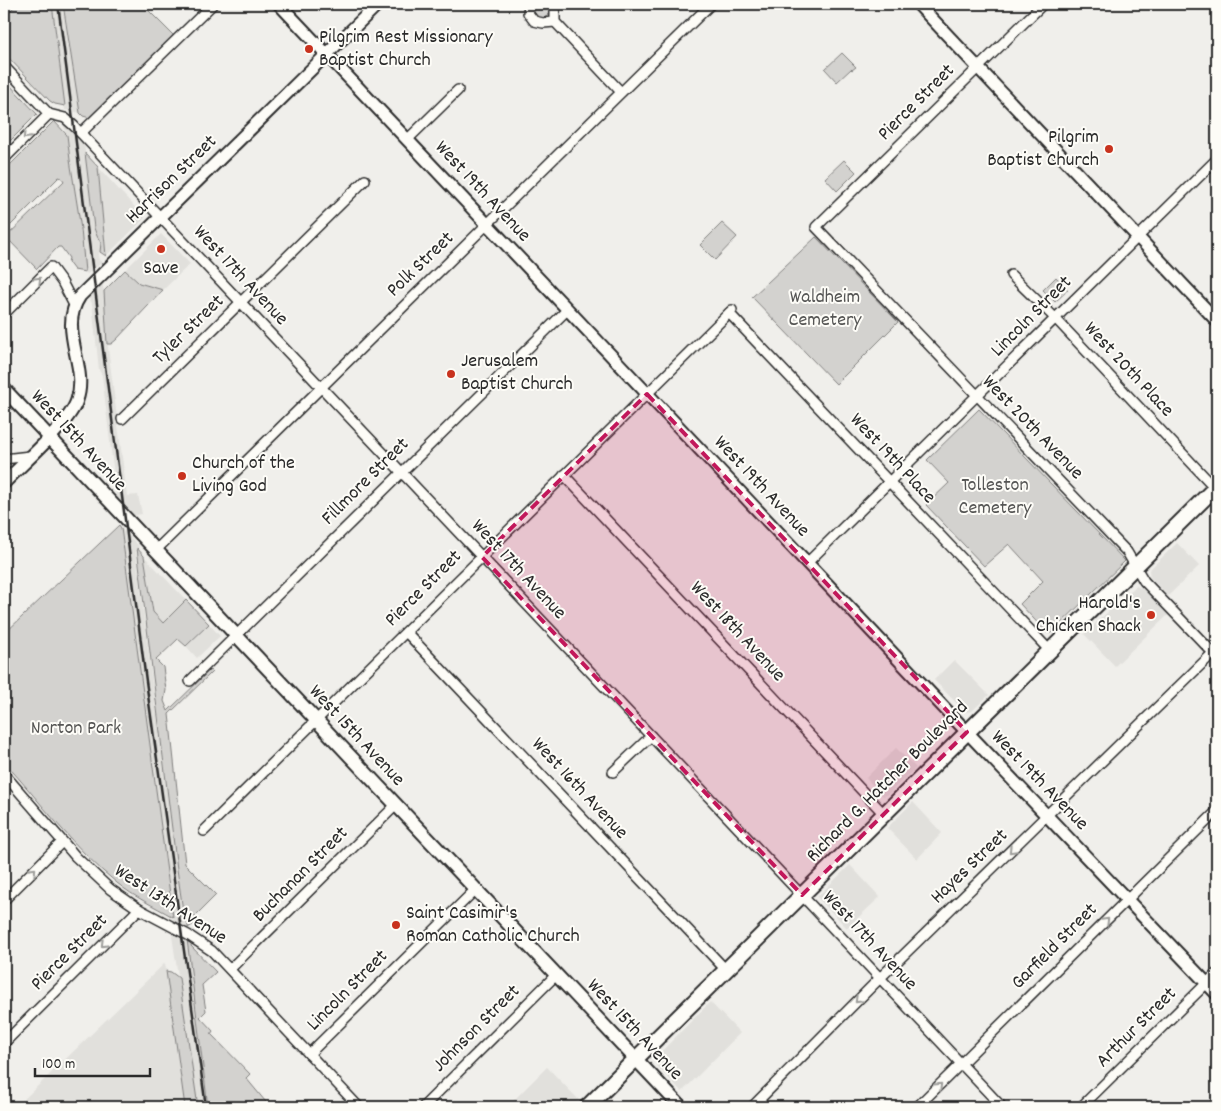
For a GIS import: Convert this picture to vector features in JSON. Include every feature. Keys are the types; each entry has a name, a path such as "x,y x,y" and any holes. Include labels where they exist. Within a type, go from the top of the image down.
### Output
{"main road":[{"name":"West 15th Avenue","path":"4,389 48,438 681,1107"},
{"name":"Richard G. Hatcher Boulevard","path":"587,1107 1217,488"}],"street":[{"path":"81,133 213,4"},
{"name":"West 19th Avenue","path":"279,4 1217,994"},
{"name":"Harrison Street","path":"74,306 83,292 161,218 378,4"},
{"path":"529,4 528,13 534,21 543,23 555,22"},
{"path":"555,4 555,22 621,92"},
{"name":"Polk Street","path":"156,550 711,4"},
{"path":"918,4 1217,321"},
{"name":"Pierce Street","path":"816,228 1043,4"},
{"name":"West 17th Avenue","path":"4,66 49,114 65,118 81,133 1002,1107"},
{"path":"407,140 458,90"},
{"path":"4,159 49,114"},
{"name":"Lincoln Street","path":"807,563 1217,159"},
{"name":"Tyler Street","path":"122,419 365,180"},
{"name":"West 20th Avenue","path":"816,228 1127,552 1144,581 1215,655"},
{"path":"4,314 51,267 62,282 74,306 71,323 80,384 79,394 70,414 4,483"},
{"name":"West 20th Place","path":"1011,275 1055,318 1217,488"},
{"name":"Fillmore Street","path":"190,681 568,309"},
{"name":"Pierce Street","path":"204,831 731,311"},
{"name":"West 19th Place","path":"731,311 889,482 1050,651"},
{"path":"4,459 30,456"},
{"name":"West 18th Avenue","path":"564,475 884,814"},
{"name":"West 16th Avenue","path":"406,632 726,970"},
{"name":"Hayes Street","path":"752,1107 880,978 1215,655"},
{"path":"613,772 651,736"},
{"name":"West 13th Avenue","path":"4,774 62,842 110,889 139,909 204,944 230,969 359,1107"},
{"name":"Buchanan Street","path":"230,969 395,806"},
{"name":"Garfield Street","path":"917,1107 1217,811"},
{"path":"4,900 62,842"},
{"name":"Lincoln Street","path":"309,1054 475,890"},
{"name":"Pierce Street","path":"4,1042 139,909"},
{"name":"Arthur Street","path":"1081,1107 1217,973"},
{"name":"Johnson Street","path":"423,1107 556,975"}],"highlighted area":[{"path":"647,394 967,732 802,895 482,557"}],"shaded area":[{"path":"52,4 62,4 81,113 65,110"},
{"path":"64,123 84,143 94,228 102,247 98,255 99,260 103,262 87,274 85,272 81,229"},
{"path":"98,167 145,218 106,256 100,189"},
{"name":"Save","path":"161,234 190,264 163,290 139,283 125,270"},
{"path":"102,283 105,324 127,496 138,495 142,514 132,517 117,500 92,303 88,297"},
{"path":"121,528 139,546 136,552 154,694 184,918 188,928 172,923 173,917"},
{"path":"1177,543 1199,566 1168,596 1150,577 1149,570"},
{"path":"144,556 186,600 163,623 153,612"},
{"path":"1136,586 1141,588 1169,614 1115,666 1084,634"},
{"path":"209,624 220,636 197,658 186,646"},
{"path":"954,660 989,695 972,711 965,712 934,680"},
{"path":"896,748 916,768 887,795 883,796 866,778"},
{"path":"913,802 942,833 917,859 887,828"},
{"path":"850,865 880,897 847,928 817,897"},
{"path":"174,933 187,939 208,1107 198,1107 172,936"},
{"path":"165,963 185,1107 16,1107"},
{"path":"710,1002 740,1033 682,1092 657,1066 656,1057"},
{"path":"547,1067 579,1100 571,1107 519,1107 513,1101"}],"green space":[{"path":"542,2 548,4 550,10 548,16 542,18 536,16 534,10 536,4"},
{"path":"17,4 52,4 65,106 50,101 4,53 4,17"},
{"path":"63,4 142,4 174,36 90,118 80,113"},
{"path":"842,53 856,67 851,69 837,82 825,69"},
{"path":"7,82 37,114 4,147 4,86"},
{"path":"54,121 67,135 81,229 85,272 74,270 68,262 69,258 61,247 58,247 37,269 6,237 64,181 62,178 59,177 4,232 4,171"},
{"path":"85,153 98,167 106,256 100,252 101,243 94,228"},
{"path":"844,160 856,172 837,191 825,178"},
{"path":"722,223 737,237 715,260 700,245"},
{"name":"Waldheim Cemetery","path":"816,237 898,322 836,384 752,297"},
{"path":"125,270 139,283 163,290 116,340 111,344 107,344 104,291"},
{"path":"1056,277 1068,290 1055,302 1043,290"},
{"name":"Tolleston Cemetery","path":"979,409 1125,561 1051,633 1046,632 1020,604 1043,581 1009,544 984,566 926,505 949,483 927,460"},
{"name":"Norton Park","path":"119,525 121,528 173,917 130,893 101,870 72,840 4,762 4,634"},
{"path":"137,548 144,556 153,612 163,623 186,600 209,624 186,646 178,639 156,660 163,667 166,690 164,701 168,711 210,670 212,672 169,714 185,864 216,895 194,917 194,924 188,928 184,918 177,869"},
{"path":"187,939 192,942 191,946 216,972 202,985 206,1011 200,1017 213,1031 211,1034 250,1074 246,1078 270,1107 208,1107"},
{"path":"166,971 179,978 198,1107 185,1107"}],"railway":[{"path":"58,4 146,681 206,1107"}],"place":[{"name":"Pilgrim Rest Missionary Baptist Church","path":"309,49"},
{"name":"Pilgrim Baptist Church","path":"1109,149"},
{"name":"Save","path":"161,249"},
{"name":"Jerusalem Baptist Church","path":"451,374"},
{"name":"Church of the Living God","path":"182,476"},
{"name":"Harold's Chicken Shack","path":"1151,615"},
{"name":"Saint Casimir's Roman Catholic Church","path":"396,925"}]}
